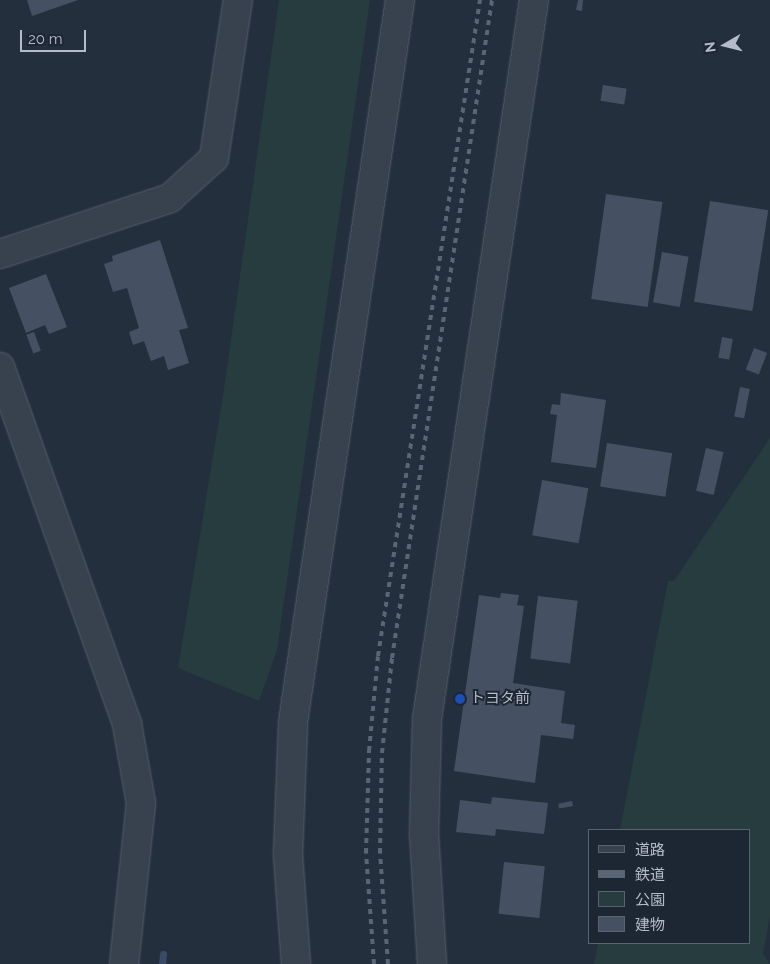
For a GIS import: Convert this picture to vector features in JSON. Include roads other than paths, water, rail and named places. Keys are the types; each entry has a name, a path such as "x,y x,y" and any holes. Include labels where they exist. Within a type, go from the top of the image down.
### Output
{"street":[{"path":"0,254 170,198 214,158 238,0"},
{"path":"296,964 288,854 293,722 400,0"},
{"path":"432,964 424,834 427,719 534,0"},
{"path":"0,368 127,724 141,803 124,964"}],"waterway":[{"path":"162,964 163,954"}],"railway":[{"path":"374,964 366,853 369,751 378,656 480,0"},
{"path":"388,964 380,853 382,753 392,658 492,0"}],"place":[{"name":"トヨタ前","path":"460,699"}]}
